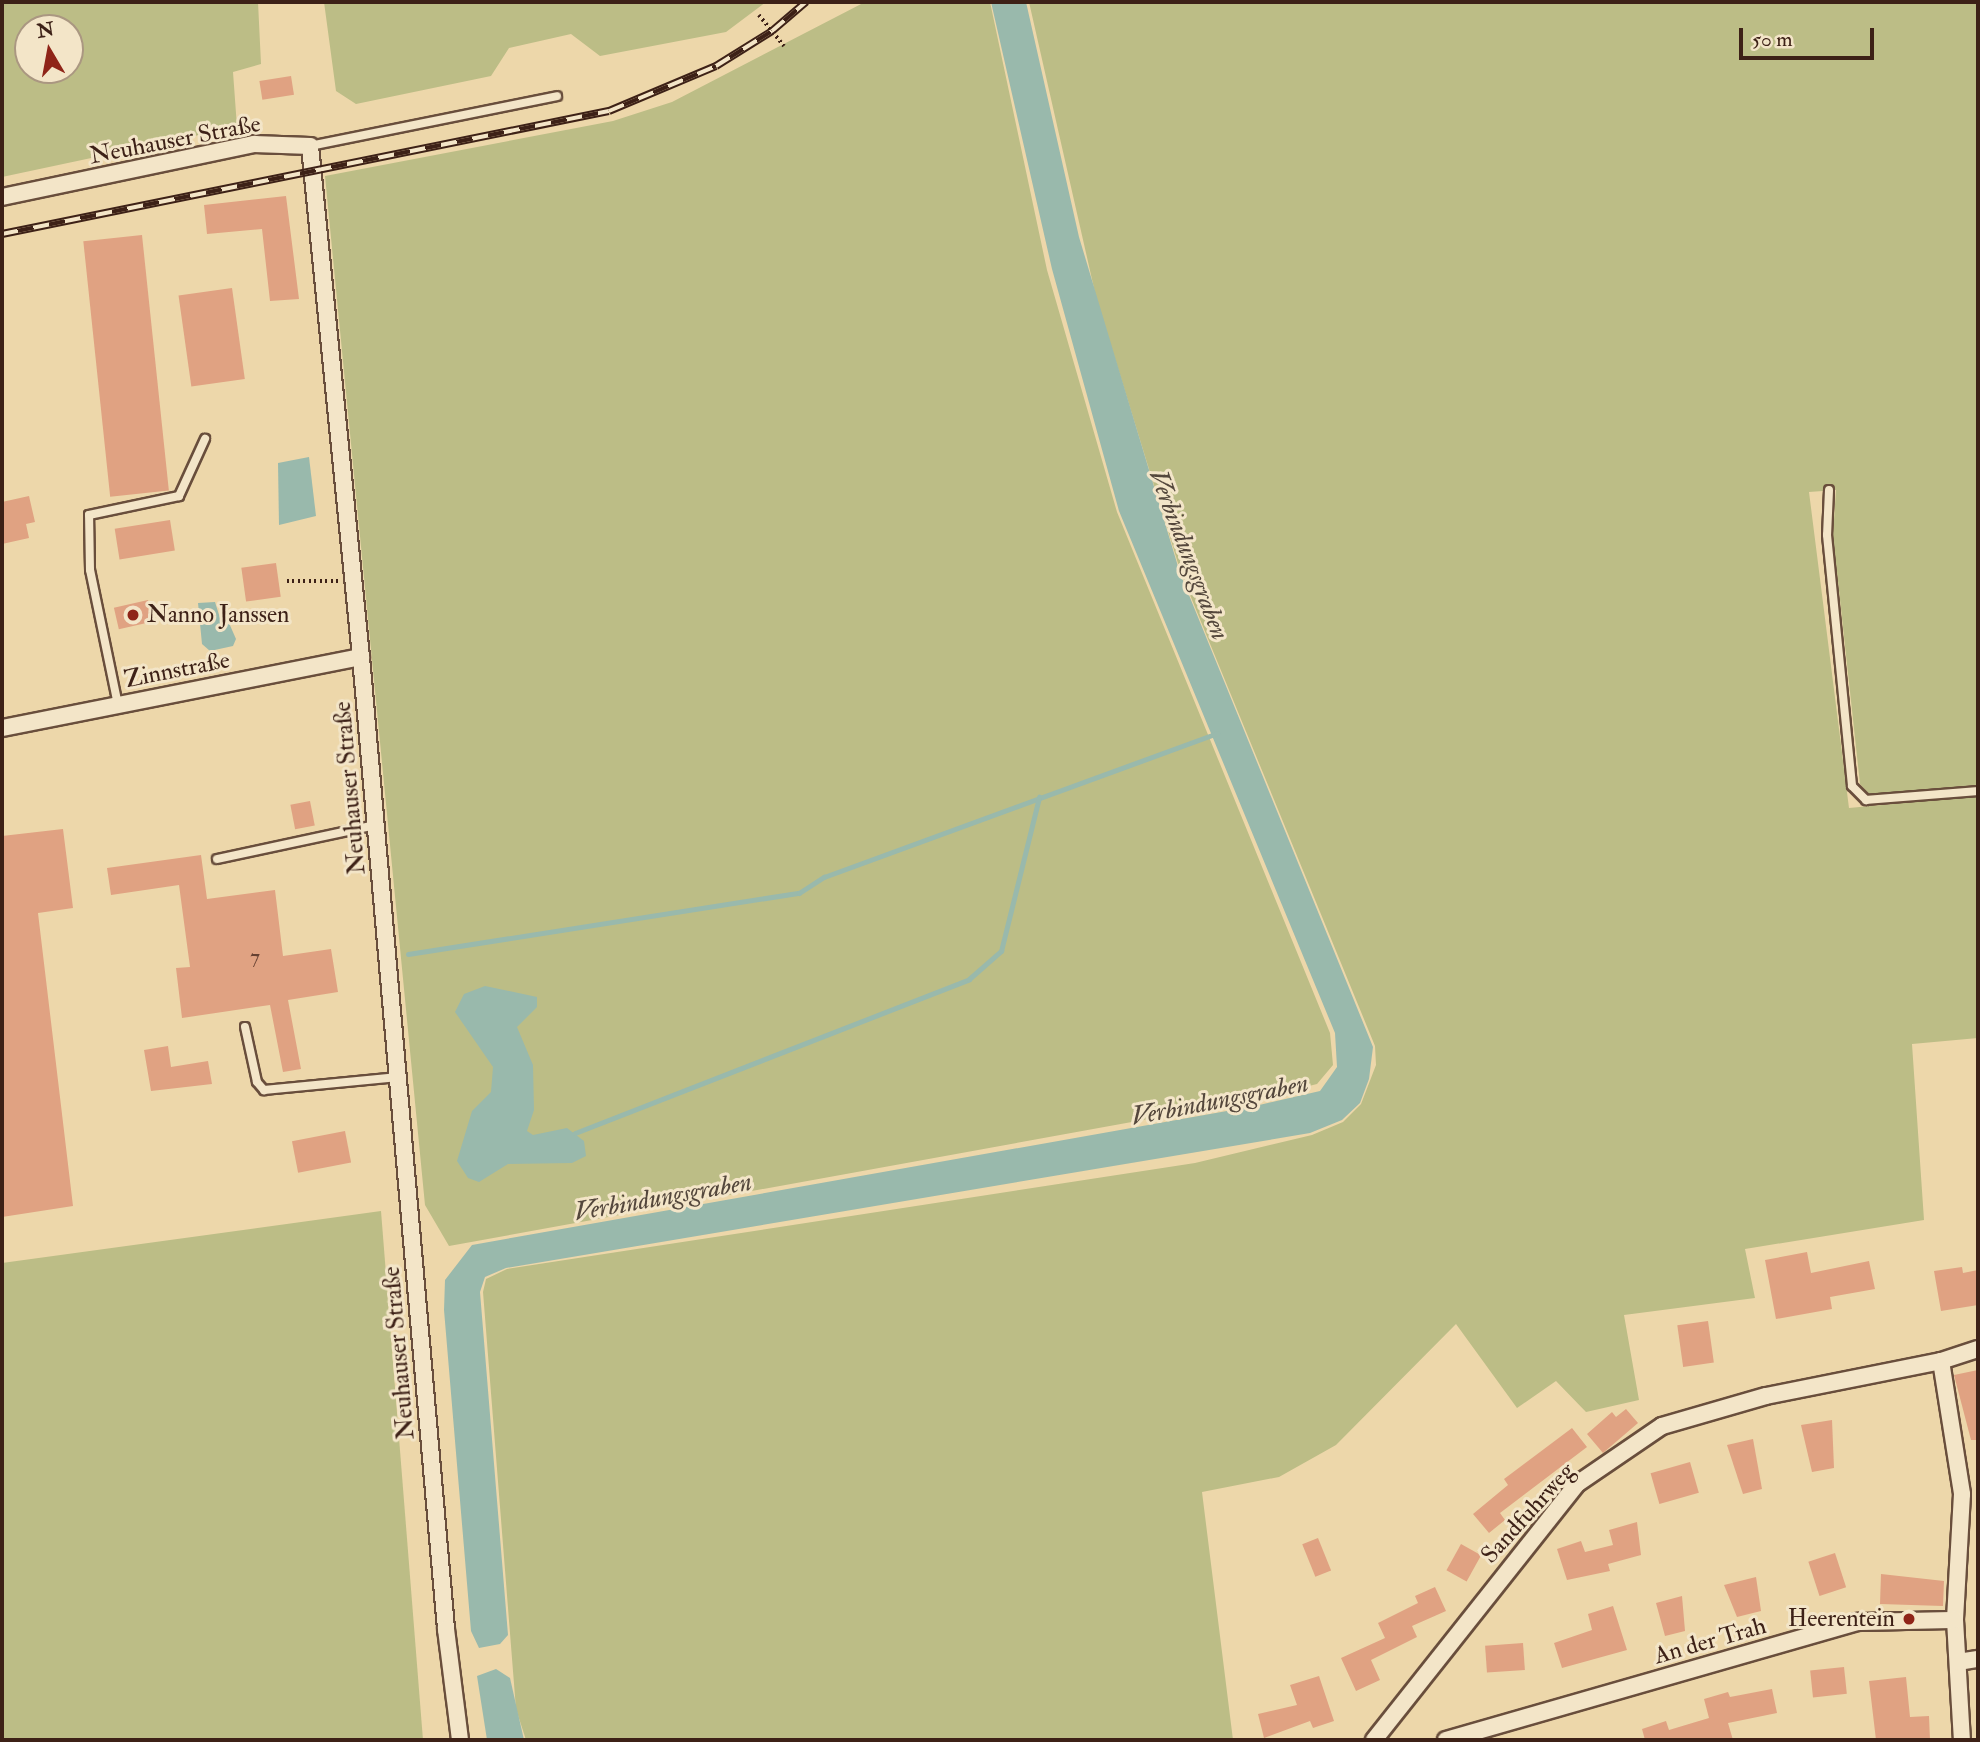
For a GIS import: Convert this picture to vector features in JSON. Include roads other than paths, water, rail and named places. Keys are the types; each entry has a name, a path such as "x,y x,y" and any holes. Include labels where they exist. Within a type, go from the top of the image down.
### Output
{"street":[{"name":"Neuhauser Straße","path":"2,197 254,144 310,146 361,657 446,1629 460,1740"},
{"name":"Zinnstraße","path":"2,728 361,657"},
{"name":"Sandfuhrweg","path":"1374,1740 1577,1484 1662,1426 1766,1396 1941,1361 1978,1349"},
{"path":"1941,1361 1962,1494 1955,1620 1962,1740"},
{"name":"An der Trah","path":"1446,1740 1858,1622 1955,1620"},
{"path":"1958,1662 1978,1659"}],"lane":[{"path":"310,146 557,96"},
{"path":"118,705 90,570 89,515 179,496 205,439"},
{"path":"1829,490 1827,535 1852,786 1866,800 1978,791"},
{"path":"217,859 376,825"},
{"path":"245,1027 257,1082 264,1090 398,1077"}],"waterway":[{"path":"408,954 799,893 824,877 1217,733"},
{"path":"575,1133 969,979 1001,951 1039,797"}],"railway":[{"path":"2,234 609,111 716,66 772,31 806,2"}],"place":[{"name":"Nanno Janssen","path":"133,615"},
{"name":"Heerentein","path":"1909,1619"}],"water label":[{"name":"Verbindungsgraben","path":"1188,555"},
{"name":"Verbindungsgraben","path":"1220,1101"},
{"name":"Verbindungsgraben","path":"663,1198"}]}
